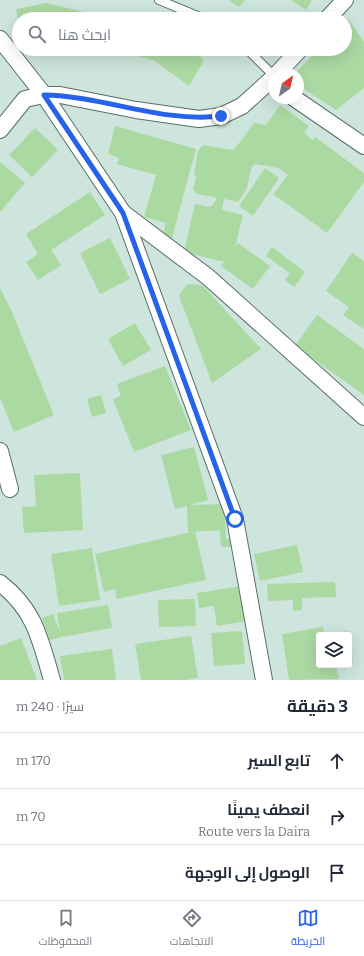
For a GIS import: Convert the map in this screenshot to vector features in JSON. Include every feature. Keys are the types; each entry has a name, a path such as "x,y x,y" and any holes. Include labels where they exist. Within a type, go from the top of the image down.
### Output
{"street":[{"path":"334,12 345,0"},
{"path":"0,39 12,54"},
{"path":"14,56 40,89 123,213 235,519 264,680"},
{"path":"284,68 294,56"},
{"path":"40,89 60,95 136,110 199,118 221,116 242,106 268,84"},
{"path":"0,130 25,99 40,89"},
{"path":"303,104 364,146"},
{"path":"123,213 208,276 364,418"},
{"path":"0,451 10,489"},
{"path":"0,583 14,594 25,607 38,632 52,680"}],"lane":[{"path":"159,0 188,12"},
{"path":"253,56 268,72"}],"building":[{"path":"229,0 245,0 239,7"},
{"path":"291,0 312,0 306,10"},
{"path":"46,3 84,12 17,12 16,9"},
{"path":"352,24 364,42 364,88 336,110 304,89 304,68 300,68 312,56 352,56"},
{"path":"138,56 199,56 204,60 189,86 155,61"},
{"path":"280,105 309,126 304,133 313,140 315,137 364,173 364,182 327,233 273,194 288,175 279,168 254,164 251,169 247,188 238,202 224,199 222,210 243,215 235,247 238,243 270,266 253,289 221,266 224,262 184,252 195,204 211,207 217,199 198,194 193,190 196,177 194,175 198,151 203,145 234,150 254,123 266,125"},
{"path":"115,126 196,149 171,241 162,239 166,223 144,217 156,175 117,164 119,158 108,154"},
{"path":"35,128 58,150 32,177 9,155"},
{"path":"0,162 25,183 0,212"},
{"path":"265,168 279,178 253,216 239,206"},
{"path":"90,192 105,215 51,250 61,265 38,280 26,262 38,254 26,234"},
{"path":"110,238 130,279 100,294 80,253"},
{"path":"272,247 305,272 294,287 285,280 290,273 266,256"},
{"path":"352,253 364,261 364,329 343,315 349,307 326,291"},
{"path":"187,284 202,285 261,349 212,383 179,296"},
{"path":"0,288 12,312 54,415 14,432 0,398"},
{"path":"317,315 364,349 364,395 295,346"},
{"path":"135,323 151,350 123,366 108,339"},
{"path":"165,366 191,430 134,452 113,399 121,396 117,384"},
{"path":"101,395 106,413 92,417 87,399"},
{"path":"194,447 208,500 189,505 224,504 226,539 238,538 238,547 221,547 220,530 188,532 187,506 175,509 161,455"},
{"path":"80,473 83,530 24,533 22,507 36,506 34,475"},
{"path":"195,531 206,580 117,599 115,589 104,592 95,554"},
{"path":"297,545 303,572 260,581 254,554"},
{"path":"92,548 100,600 59,606 51,554"},
{"path":"335,582 336,597 302,598 302,610 293,611 293,600 268,601 267,584"},
{"path":"242,586 248,621 217,626 214,606 199,608 197,593"},
{"path":"195,599 196,626 159,627 158,600"},
{"path":"108,605 112,628 50,640 42,618 53,614 60,632 57,613"},
{"path":"323,627 324,632 316,632 316,668 337,668 339,679 289,680 282,634"},
{"path":"242,631 245,664 214,666 211,633"},
{"path":"191,636 198,678 185,680 141,680 135,644"},
{"path":"21,638 37,680 0,680 0,646"},
{"path":"112,649 116,680 64,680 60,656"}],"route":[{"path":"221,116 199,118 136,110 60,95 44,95 123,213 235,519"}]}
